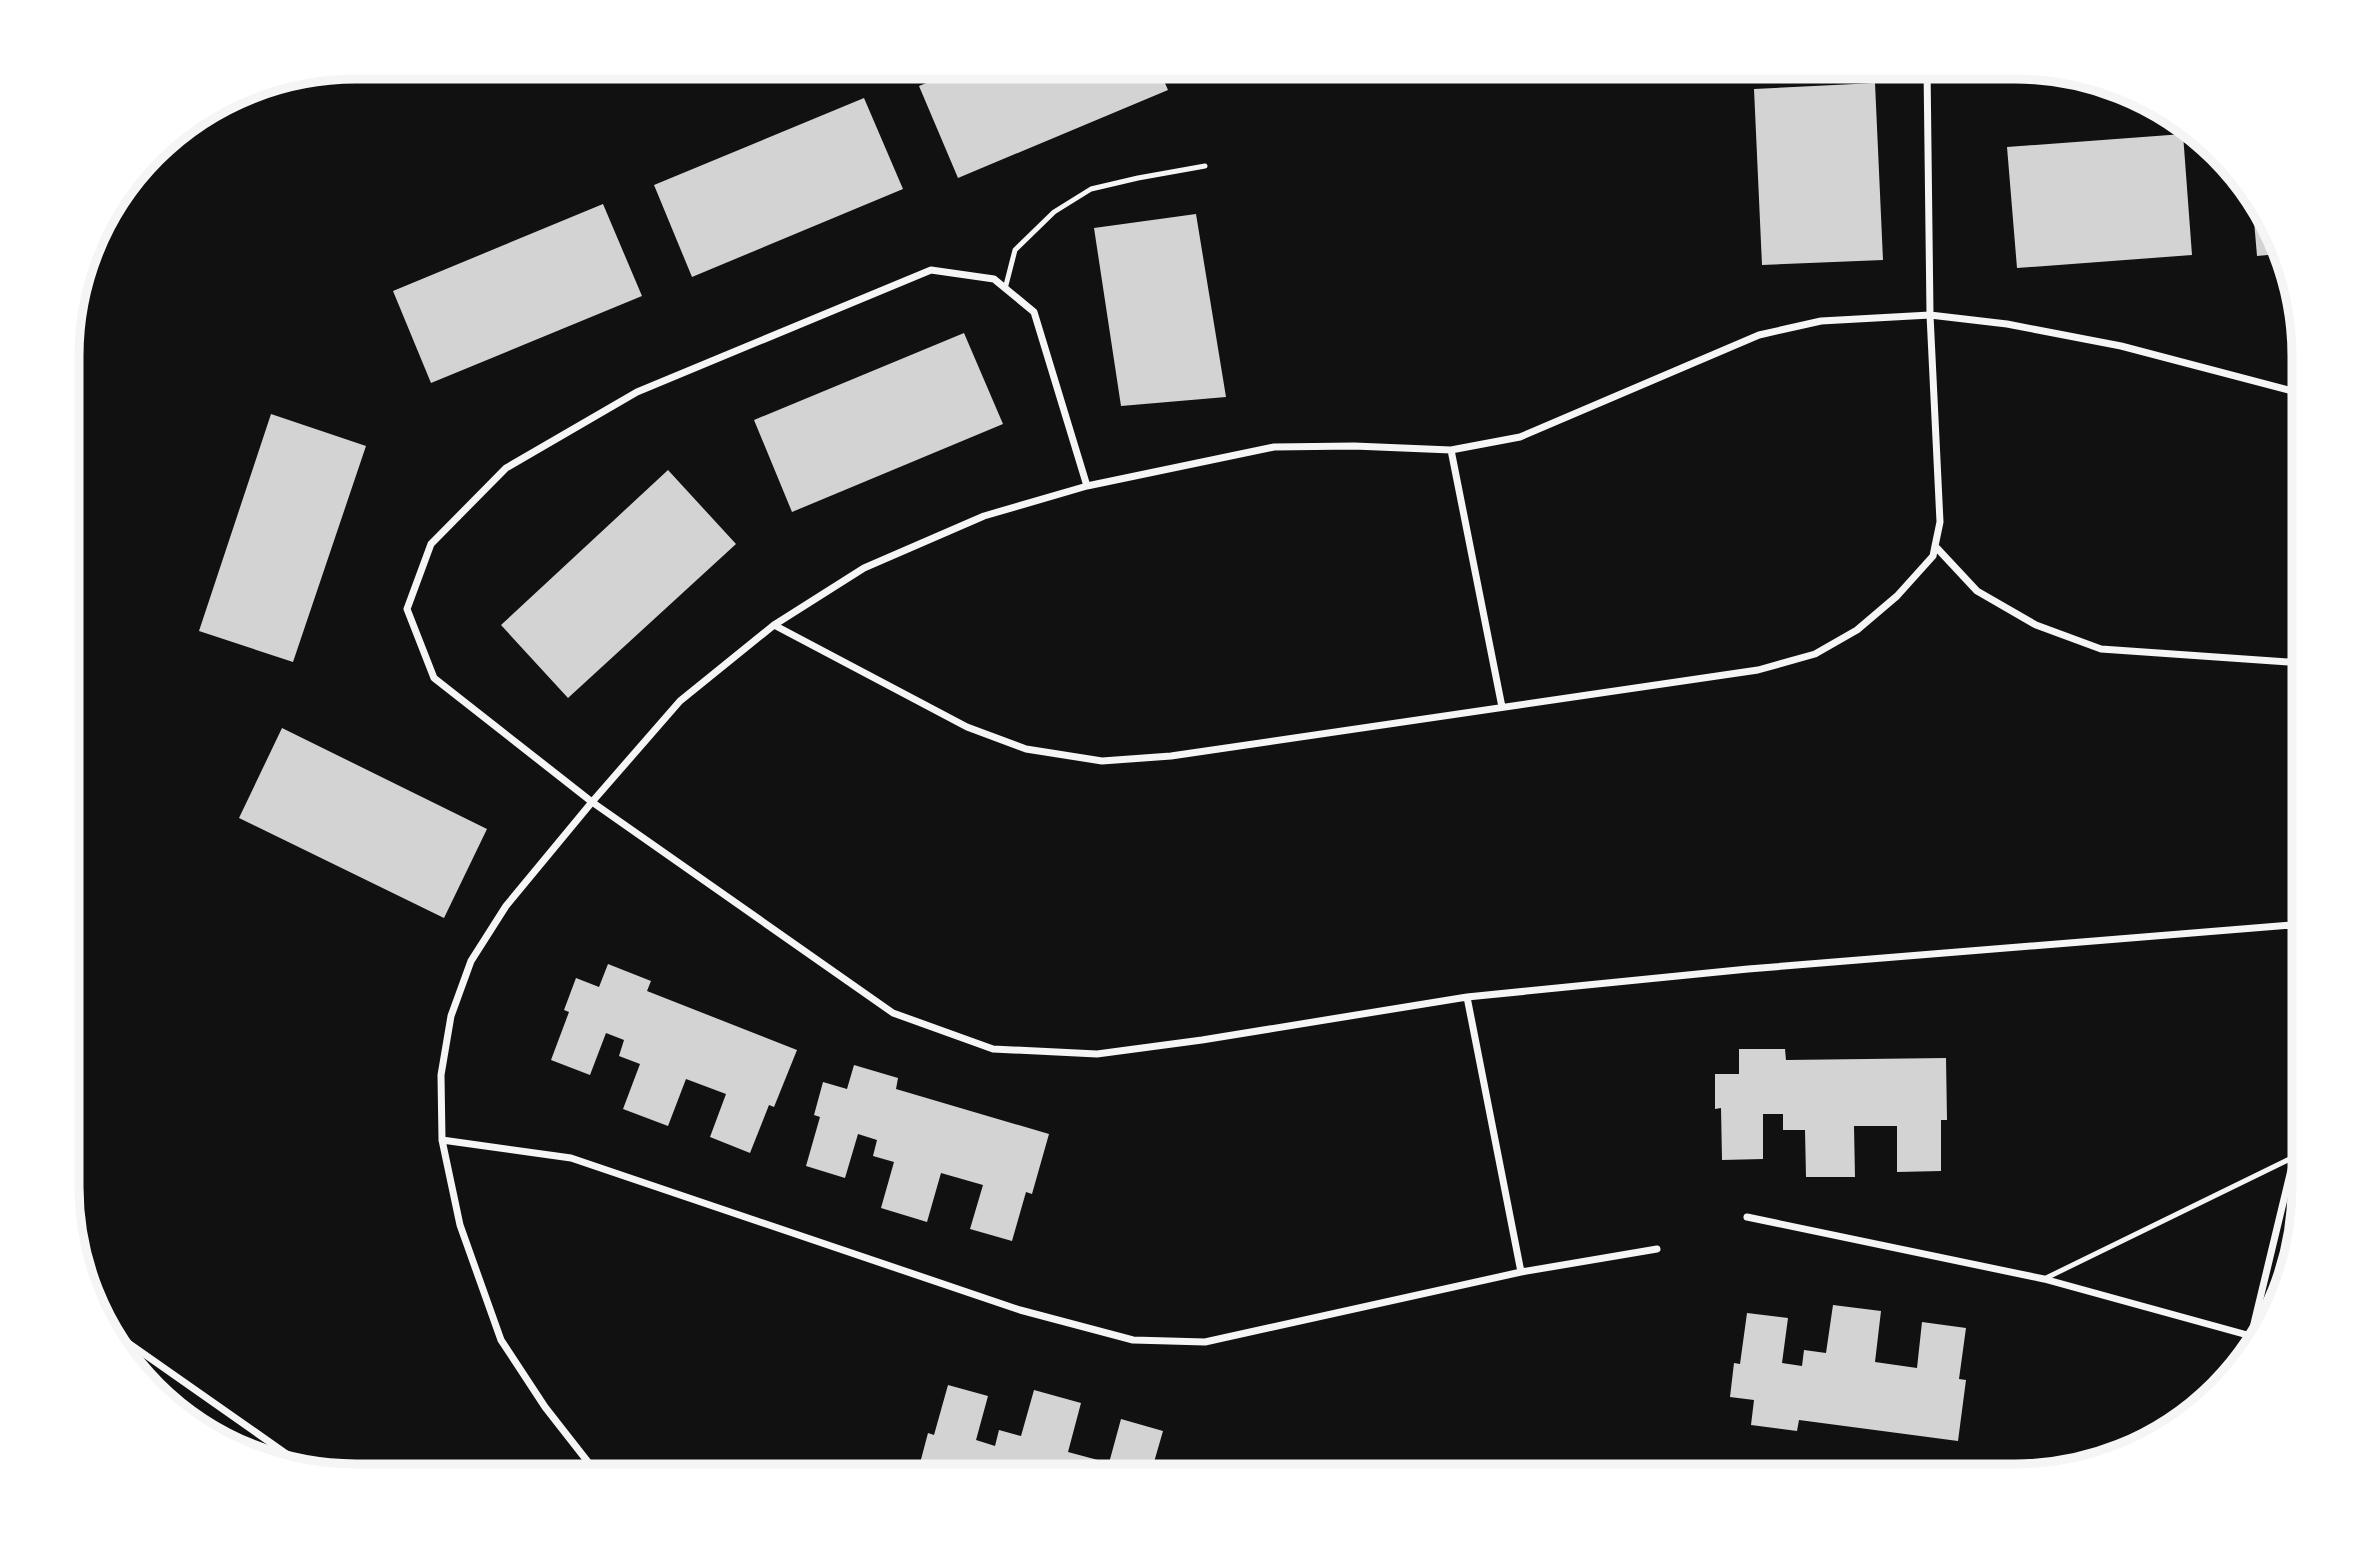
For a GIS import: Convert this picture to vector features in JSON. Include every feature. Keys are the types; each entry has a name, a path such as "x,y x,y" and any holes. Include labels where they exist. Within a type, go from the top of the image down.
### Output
{"street":[{"path":"774,625 967,727 1026,749 1101,761 1171,756 1758,670 1815,654 1857,631 1896,596 1933,556 1940,522 1930,315 1927,79"},
{"path":"1087,486 1034,312 994,279 931,270 637,392 506,468 432,544 408,609 434,678 592,802 893,1013 993,1049 1097,1054 1202,1040 1467,997 1748,969 2291,924 2292,928"},
{"path":"591,1464 545,1407 501,1340 460,1225 442,1140 441,1074 451,1016 471,961 506,906 680,701 774,625 864,568 984,516 1087,486 1274,447 1354,446 1451,450 1520,438 1759,335 1821,321 1930,315 2007,324 2121,346 2292,391"},
{"path":"1451,450 1503,707"},
{"path":"1935,546 1977,591 2036,625 2101,649 2292,662"},
{"path":"1467,997 1521,1272"},
{"path":"442,1140 571,1158 1020,1310 1133,1340 1205,1342 1521,1272 1657,1249"},
{"path":"2251,1333 2292,1172"},
{"path":"1747,1217 2044,1279 2249,1336"},
{"path":"125,1340 290,1456"}],"lane":[{"path":"1005,289 1015,250 1054,212 1091,189 1138,177 1205,166"},
{"path":"2044,1279 2292,1158"}],"building":[{"path":"936,79 1163,79 1168,90 958,178 919,86"},
{"path":"1875,83 1883,260 1762,265 1754,89"},
{"path":"864,98 903,189 692,277 654,185"},
{"path":"2181,134 2192,255 2017,268 2007,147"},
{"path":"603,204 642,296 431,383 393,291"},
{"path":"1196,214 1226,397 1121,406 1094,228"},
{"path":"2253,214 2273,255 2257,256"},
{"path":"964,333 1003,424 792,512 754,420"},
{"path":"271,414 366,446 293,662 199,631"},
{"path":"668,470 736,544 568,698 501,625"},
{"path":"282,728 487,829 444,918 239,818"},
{"path":"608,964 651,981 647,991 797,1050 774,1107 769,1105 750,1153 710,1137 726,1094 686,1079 668,1126 623,1109 640,1064 619,1056 624,1040 606,1033 590,1075 551,1060 569,1012 564,1010 576,978 599,987"},
{"path":"1739,1049 1785,1049 1786,1060 1946,1058 1947,1120 1941,1120 1941,1171 1897,1172 1897,1126 1854,1126 1855,1177 1806,1177 1805,1130 1783,1130 1783,1114 1763,1114 1763,1159 1722,1160 1721,1108 1715,1109 1715,1074 1739,1074"},
{"path":"854,1065 898,1078 896,1089 1049,1134 1032,1194 1026,1192 1012,1241 970,1229 983,1185 941,1173 927,1222 881,1208 894,1162 873,1156 877,1140 858,1134 845,1178 806,1166 820,1117 814,1115 823,1082 847,1089"},
{"path":"1833,1305 1881,1311 1875,1362 1917,1368 1922,1322 1966,1328 1959,1379 1966,1380 1958,1441 1799,1420 1797,1431 1751,1425 1754,1400 1730,1397 1734,1363 1740,1364 1747,1313 1788,1318 1782,1363 1802,1366 1804,1350 1826,1353"},
{"path":"948,1385 988,1396 976,1440 995,1446 999,1430 1021,1436 1034,1390 1081,1403 1068,1452 1109,1463 1121,1419 1163,1431 1153,1464 920,1464 928,1433 934,1435"}]}
